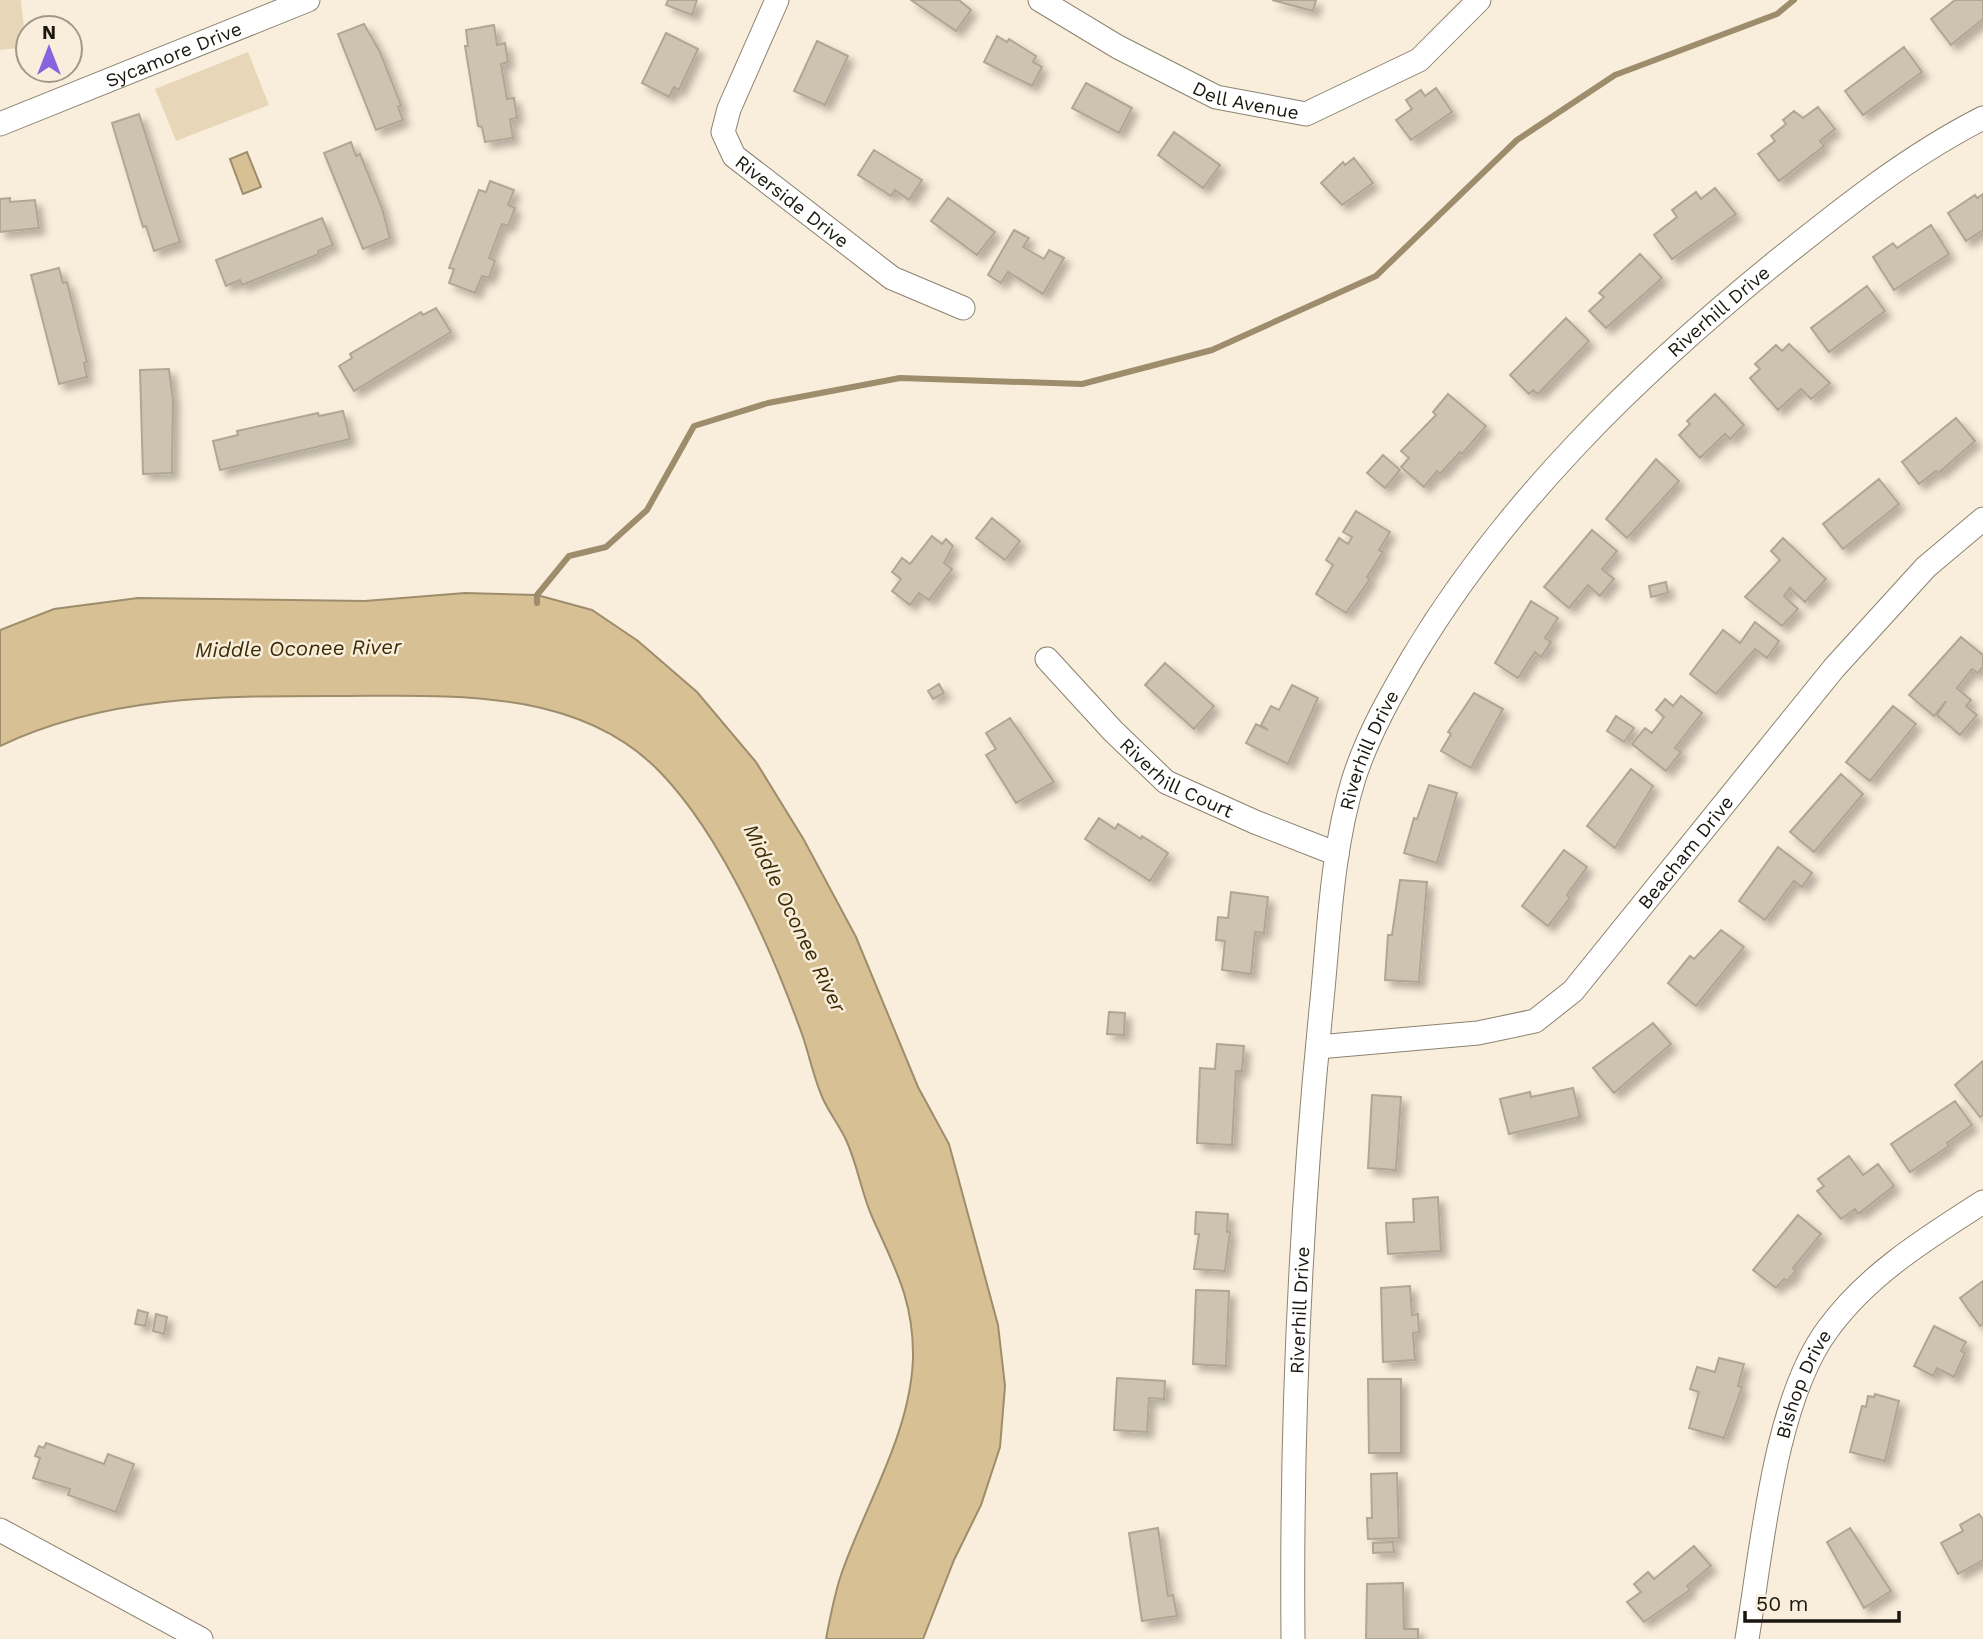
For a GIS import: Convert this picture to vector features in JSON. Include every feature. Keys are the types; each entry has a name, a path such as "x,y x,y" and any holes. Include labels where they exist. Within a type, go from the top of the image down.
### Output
{"street":[{"name":"Sycamore Drive","path":"0,124 309,0"},
{"name":"Riverside Drive","path":"777,0 729,109 723,132 734,156 892,278 962,308"},
{"name":"Dell Avenue","path":"1040,0 1118,47 1216,97 1306,114 1419,60 1479,0"},
{"name":"Riverhill Drive","path":"1293,1639 1292,1519 1301,1232 1318,1047 1338,854 1354,779 1382,710 1438,617 1519,506 1647,373 1717,310 1846,205 1944,138 1983,118"},
{"name":"Beacham Drive","path":"1318,1047 1479,1033 1535,1021 1554,1006 1590,973 1834,668 1926,567 1983,519"},
{"name":"Riverhill Court","path":"1047,659 1113,731 1166,782 1255,822 1338,854"},
{"name":"Bishop Drive","path":"1747,1639 1790,1405 1807,1360 1828,1328 1865,1287 1918,1244 1983,1202"},
{"path":"0,1530 201,1639"}],"shaded area":[{"path":"0,0 21,0 22,14 14,14 14,48 0,50"},
{"path":"248,52 269,105 176,141 155,89"}],"water":[{"path":"247,152 261,187 243,194 230,159"},
{"name":"Middle Oconee River","path":"465,593 537,595 592,610 638,641 697,692 756,762 804,840 856,937 918,1087 949,1144 998,1325 1005,1386 1000,1447 981,1505 954,1560 923,1639 826,1639 841,1575 885,1469 904,1415 913,1359 913,1339 907,1303 869,1210 851,1152 820,1091 791,1004 761,933 705,829 660,772 627,744 590,724 550,710 465,697 250,697 165,702 81,717 40,729 0,746 0,630 54,609 138,598 365,601"}],"building":[{"path":"668,0 697,0 692,15 666,5"},
{"path":"911,0 959,0 971,10 956,31"},
{"path":"1272,0 1316,0 1313,11"},
{"path":"1955,0 1983,0 1983,19 1951,45 1931,19"},
{"path":"364,24 380,52 401,105 398,107 403,120 376,130 338,34"},
{"path":"494,25 497,45 505,43 508,62 501,64 507,99 514,98 517,118 510,119 513,138 485,142 482,127 478,126 465,46 468,46 466,30"},
{"path":"666,33 698,49 679,90 674,87 669,97 642,83"},
{"path":"997,36 1007,42 1009,39 1036,56 1033,62 1042,67 1032,86 984,62"},
{"path":"817,41 848,56 825,105 794,91"},
{"path":"1904,47 1922,72 1863,115 1845,91"},
{"path":"1086,83 1132,108 1119,133 1072,108"},
{"path":"1436,88 1452,112 1411,140 1396,120 1412,109 1406,100 1421,90 1425,96"},
{"path":"1818,107 1835,129 1820,141 1824,146 1779,181 1758,154 1775,141 1771,136 1786,124 1783,120 1794,111 1803,118"},
{"path":"139,114 180,242 154,251 146,226 143,227 112,123"},
{"path":"1174,132 1220,165 1203,188 1158,155"},
{"path":"351,142 356,156 360,154 382,208 390,238 363,249 324,153"},
{"path":"874,150 922,180 909,200 895,190 891,196 858,175"},
{"path":"1354,158 1373,183 1342,205 1321,183 1343,162 1345,165"},
{"path":"490,181 514,190 508,205 515,208 508,226 502,224 489,258 495,261 489,278 482,276 475,293 449,283 454,269 449,268 479,190 486,192"},
{"path":"1715,188 1736,214 1672,259 1654,235 1677,217 1672,210 1696,192 1701,199"},
{"path":"1983,194 1983,230 1966,241 1948,213 1975,195 1977,198"},
{"path":"10,198 10,202 35,200 39,228 0,232 0,199"},
{"path":"948,198 995,232 977,255 931,221"},
{"path":"322,218 333,245 318,251 319,254 242,285 240,280 226,286 216,260"},
{"path":"1931,225 1949,254 1894,290 1873,257 1893,243 1897,248"},
{"path":"1014,230 1029,238 1023,247 1044,259 1049,250 1064,258 1043,294 1008,272 1001,283 988,275"},
{"path":"1640,254 1662,278 1606,328 1589,311 1604,297 1599,293"},
{"path":"59,268 63,283 67,282 87,362 84,363 87,377 59,384 31,275"},
{"path":"1867,286 1885,311 1829,352 1811,328"},
{"path":"436,308 451,332 354,391 339,366 352,358 350,354 421,312 423,315"},
{"path":"1566,318 1589,341 1538,394 1533,390 1529,394 1510,375"},
{"path":"1789,344 1830,383 1811,399 1801,389 1778,410 1750,378 1760,369 1755,364 1776,345 1782,351"},
{"path":"169,369 173,400 172,473 143,474 140,370"},
{"path":"1448,394 1486,426 1462,454 1460,452 1440,474 1437,471 1424,487 1401,467 1409,458 1401,451 1436,415 1433,412"},
{"path":"1715,394 1744,425 1730,439 1725,434 1700,458 1679,435 1690,424 1687,421"},
{"path":"343,411 350,439 220,470 213,441 238,435 237,431 318,413 319,416"},
{"path":"1956,418 1975,441 1942,470 1938,473 1936,471 1919,484 1902,462"},
{"path":"1383,455 1400,470 1385,488 1367,473"},
{"path":"1656,459 1679,481 1627,538 1606,519"},
{"path":"1879,479 1899,504 1843,549 1823,524"},
{"path":"1356,511 1390,532 1379,550 1383,552 1367,577 1370,579 1346,613 1316,594 1333,565 1326,560 1339,538 1348,544 1352,537 1343,532"},
{"path":"992,518 1020,541 1005,560 976,538"},
{"path":"1592,530 1617,551 1602,569 1614,579 1600,596 1588,585 1569,608 1544,587"},
{"path":"932,536 942,544 946,539 953,546 944,563 952,569 929,600 919,593 910,605 892,591 901,579 892,572 902,558 910,564"},
{"path":"1783,538 1826,579 1805,602 1790,588 1784,596 1798,609 1782,626 1745,597 1780,560 1771,551"},
{"path":"1666,582 1668,593 1651,597 1649,586"},
{"path":"1531,601 1558,618 1545,638 1551,642 1541,657 1535,652 1518,678 1495,663"},
{"path":"1755,622 1779,641 1767,658 1755,649 1716,694 1690,674 1723,630 1740,643"},
{"path":"1961,637 1983,655 1983,667 1978,673 1972,669 1957,688 1971,700 1966,706 1977,715 1960,735 1937,715 1946,701 1934,716 1909,695"},
{"path":"1165,663 1214,706 1194,729 1145,685"},
{"path":"939,684 944,693 933,699 928,691"},
{"path":"1292,685 1318,698 1288,764 1246,743 1256,724 1268,730 1261,725 1271,706 1279,710"},
{"path":"1474,693 1503,709 1471,768 1441,751 1451,734 1448,732"},
{"path":"1681,696 1702,713 1675,748 1681,752 1666,771 1632,744 1645,728 1652,733 1664,717 1656,710 1665,699 1673,706"},
{"path":"1893,706 1916,724 1870,781 1846,762"},
{"path":"1616,716 1634,728 1624,742 1607,731"},
{"path":"1010,718 1054,782 1016,803 986,755 996,749 986,733"},
{"path":"1631,769 1653,786 1615,848 1587,826"},
{"path":"1841,774 1863,794 1814,852 1790,832"},
{"path":"1429,785 1457,793 1437,863 1404,853 1414,818 1417,819"},
{"path":"1099,818 1115,829 1118,824 1141,839 1142,836 1168,853 1150,881 1085,839"},
{"path":"1778,847 1812,873 1802,887 1794,881 1765,920 1739,901"},
{"path":"1564,850 1587,867 1567,895 1570,898 1548,926 1522,906"},
{"path":"1400,880 1427,882 1419,982 1385,980 1388,935 1392,935"},
{"path":"1231,892 1268,897 1264,933 1255,932 1251,974 1222,970 1225,941 1216,940 1218,917 1228,918"},
{"path":"1721,930 1744,947 1696,1006 1668,983 1690,956 1694,959"},
{"path":"1109,1012 1125,1013 1124,1035 1107,1034"},
{"path":"1653,1023 1671,1044 1614,1093 1593,1068"},
{"path":"1217,1044 1244,1046 1242,1071 1236,1071 1232,1145 1197,1143 1200,1068 1215,1069"},
{"path":"1983,1061 1983,1115 1980,1117 1955,1085"},
{"path":"1573,1088 1580,1117 1509,1134 1500,1099 1530,1092 1531,1097"},
{"path":"1372,1095 1401,1097 1396,1170 1368,1168"},
{"path":"1955,1101 1972,1125 1947,1143 1949,1146 1910,1172 1891,1144"},
{"path":"1849,1156 1863,1175 1878,1164 1894,1186 1858,1214 1855,1209 1841,1219 1817,1191 1824,1186 1818,1179"},
{"path":"1438,1197 1441,1251 1388,1254 1386,1223 1414,1222 1413,1199"},
{"path":"1196,1212 1228,1214 1227,1232 1230,1232 1225,1271 1194,1269 1199,1234 1195,1234"},
{"path":"1798,1215 1821,1234 1793,1268 1796,1270 1787,1281 1784,1279 1776,1288 1753,1270"},
{"path":"1983,1281 1983,1324 1980,1326 1960,1298"},
{"path":"1410,1286 1412,1315 1418,1314 1419,1332 1413,1333 1415,1360 1383,1362 1381,1288"},
{"path":"1196,1290 1229,1291 1226,1366 1193,1364"},
{"path":"138,1310 148,1313 145,1326 135,1324"},
{"path":"156,1314 167,1317 164,1334 153,1331"},
{"path":"1934,1326 1966,1342 1961,1351 1965,1353 1954,1377 1937,1368 1933,1376 1914,1366"},
{"path":"1719,1358 1744,1364 1738,1386 1742,1387 1724,1438 1689,1428 1699,1392 1690,1389 1697,1367 1715,1372"},
{"path":"1117,1378 1165,1381 1164,1399 1149,1398 1147,1432 1114,1430"},
{"path":"1368,1379 1401,1379 1401,1453 1369,1453"},
{"path":"1875,1394 1899,1401 1885,1461 1850,1452 1862,1406 1866,1407 1868,1396 1874,1397"},
{"path":"46,1443 104,1464 108,1454 134,1464 116,1512 68,1495 70,1489 33,1478 40,1458 35,1456 39,1446 44,1448"},
{"path":"1397,1473 1399,1538 1368,1539 1367,1518 1372,1518 1371,1474"},
{"path":"1979,1514 1983,1519 1983,1560 1958,1574 1941,1543 1963,1531 1960,1525"},
{"path":"1158,1528 1168,1596 1173,1595 1177,1616 1142,1621 1129,1533"},
{"path":"1850,1528 1891,1591 1864,1608 1827,1542"},
{"path":"1393,1542 1394,1552 1373,1553 1373,1543"},
{"path":"1694,1546 1711,1566 1687,1586 1690,1590 1644,1622 1627,1602 1641,1592 1634,1584 1648,1572 1654,1579"},
{"path":"1403,1583 1404,1629 1418,1629 1418,1639 1366,1639 1367,1584"}],"waterway":[{"path":"537,603 537,595 569,556 606,547 647,510 694,426 768,403 900,378 1082,384 1212,350 1376,276 1517,140 1615,75 1777,14 1794,0"}]}
